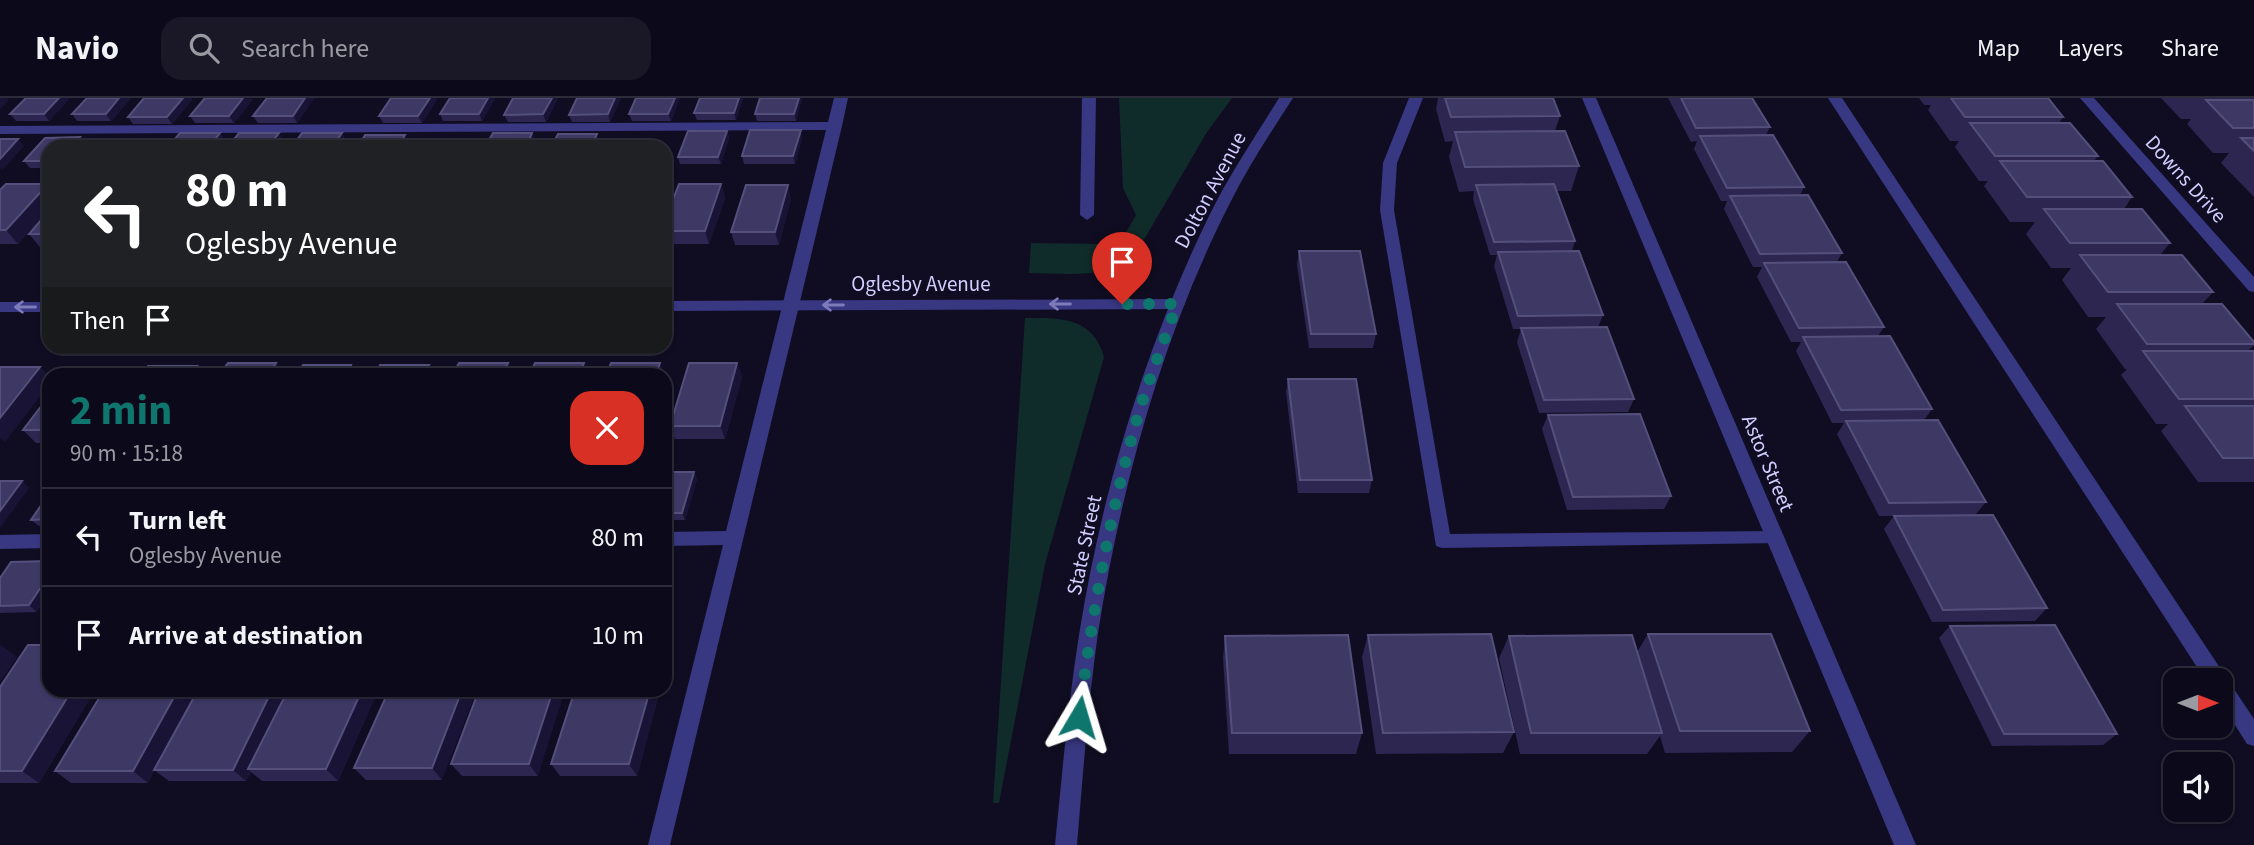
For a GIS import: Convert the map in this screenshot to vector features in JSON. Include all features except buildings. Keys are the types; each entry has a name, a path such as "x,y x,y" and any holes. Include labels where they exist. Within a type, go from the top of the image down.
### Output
{"street":[{"path":"659,845 841,98"},
{"path":"1087,215 1089,98"},
{"name":"Dolton Avenue","path":"1177,304 1216,215 1250,154 1286,98"},
{"path":"1416,98 1390,163 1387,210 1442,541 1775,538"},
{"name":"Astor Street","path":"1589,98 1905,845"},
{"path":"1835,98 2208,668"},
{"name":"Downs Drive","path":"2087,98 2254,287"},
{"path":"0,130 835,126"},
{"name":"Oglesby Avenue","path":"672,306 1177,304"},
{"name":"State Street","path":"1066,845 1093,606 1137,419 1177,304"},
{"path":"0,307 42,307"},
{"path":"672,539 734,538"},
{"path":"0,542 42,541"},
{"path":"2233,705 2254,737"}],"green space":[{"path":"1119,98 1232,98 1207,132 1132,260 1121,266 1096,272 1029,273 1031,243 1098,244 1125,234 1136,215 1123,188"},
{"path":"1025,318 1051,318 1074,322 1092,334 1104,357 1045,564 999,803 993,803"}],"route":[{"path":"1079,717 1093,606 1114,510 1137,419 1177,304 1122,304"}]}
